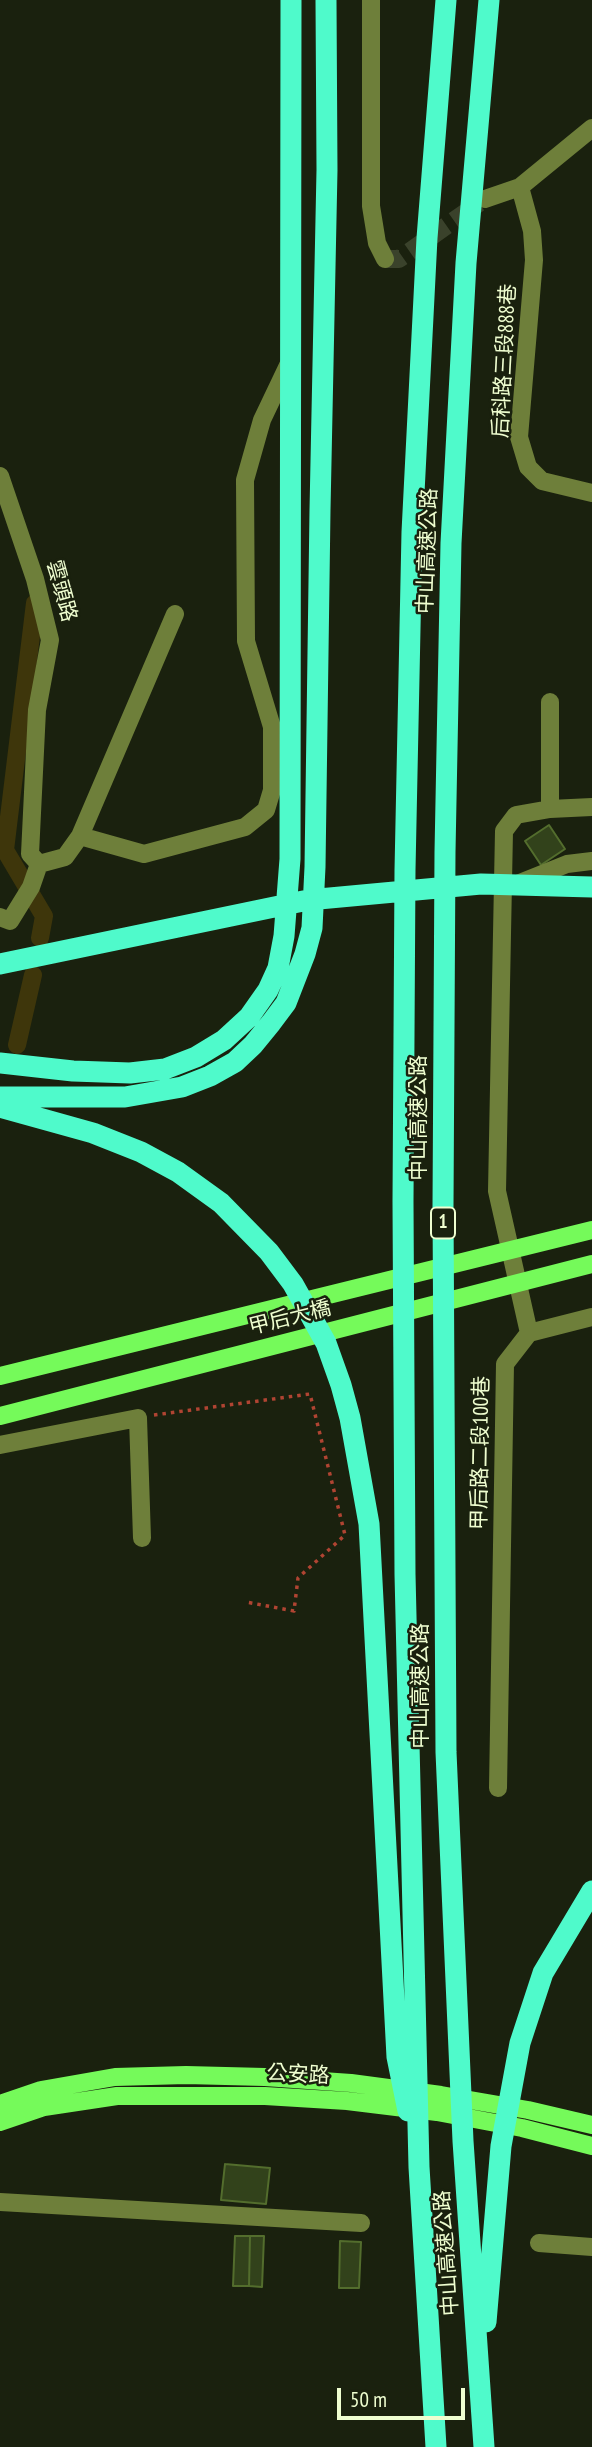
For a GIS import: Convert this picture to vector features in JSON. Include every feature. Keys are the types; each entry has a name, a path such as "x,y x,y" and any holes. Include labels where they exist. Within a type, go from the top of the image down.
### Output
{"highway":[{"path":"0,1063 73,1071 130,1073 165,1069 196,1057 224,1040 249,1017 268,990 278,968 284,936 290,859 291,0"},
{"path":"0,1097 125,1097 155,1093 210,1076 235,1062 271,1023 286,1003 305,954 312,928 316,867 327,170 326,0"},
{"name":"中山高速公路","path":"436,2447 419,2167 405,1574 403,1201 405,870 412,532 427,238 446,0"},
{"name":"中山高速公路","path":"484,2447 463,2141 446,1752 443,1194 445,852 451,543 466,263 489,0"},
{"path":"0,964 308,900 435,887 592,887"},
{"path":"0,1107 93,1133 141,1152 178,1172 221,1203 269,1252 293,1284 326,1343 350,1418 369,1524 397,2057 419,2167"},
{"path":"481,2383 501,2146 520,2043 544,1973 592,1891"}],"main road":[{"name":"甲后大橋","path":"0,1376 592,1230"},
{"name":"甲后大橋","path":"0,1416 592,1264"},
{"name":"公安路","path":"0,2104 41,2090 115,2077 265,2077 351,2083 441,2095 528,2110 592,2125"},
{"name":"公安路","path":"0,2123 44,2107 117,2095 265,2096 348,2101 437,2112 522,2128 592,2146"}],"street":[{"path":"371,0 371,206 377,243 384,259"},
{"path":"485,199 520,187 592,128"},
{"name":"后科路三段888巷","path":"520,187 532,231 534,260 519,437 528,467 542,481 592,493"},
{"path":"80,836 144,854 245,827 266,810 272,790 272,727 246,641 244,480 262,420 292,356"},
{"name":"雲頭路","path":"0,476 35,579 50,640 37,710 30,854 39,864"},
{"path":"5,919 31,887 39,864 65,857 80,836 176,614"},
{"path":"550,702 550,809"},
{"path":"592,807 550,809 516,815 504,831 510,886 497,1191 529,1333 592,1317"},
{"path":"510,886 567,864 592,861"},
{"name":"甲后路二段100巷","path":"498,1788 505,1364 529,1333"},
{"path":"0,1444 138,1418 142,1538"},
{"path":"0,2202 361,2223"},
{"path":"539,2243 592,2247"}],"path":[{"path":"138,1418 310,1394 345,1535 298,1578 294,1611 246,1602"}],"building":[{"path":"549,825 565,849 541,865 525,841"},
{"path":"225,2164 270,2168 266,2204 221,2200"},
{"path":"235,2236 250,2236 249,2286 233,2286"},
{"path":"250,2236 264,2236 262,2287 249,2286"},
{"path":"340,2241 361,2242 359,2288 339,2288"}],"waterway":[{"path":"35,603 5,850 44,916 40,938"},
{"path":"17,1045 33,975"}],"tunnel":[{"path":"385,259 399,259 479,203"}]}
